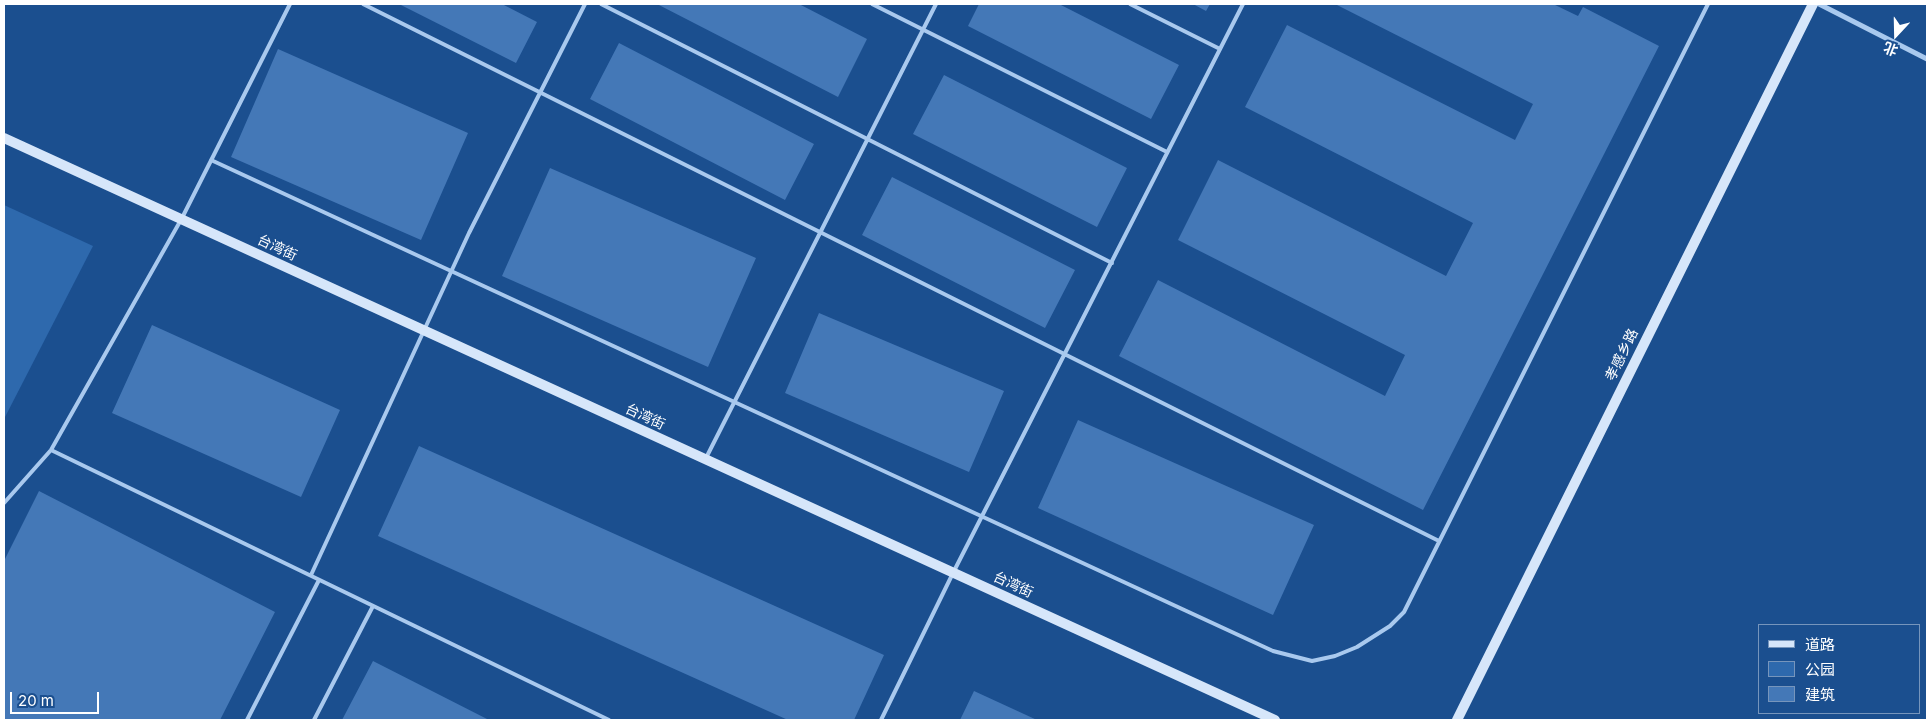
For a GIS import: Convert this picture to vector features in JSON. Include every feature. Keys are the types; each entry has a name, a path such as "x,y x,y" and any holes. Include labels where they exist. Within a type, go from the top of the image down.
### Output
{"main road":[{"name":"孝感乡路","path":"1457,720 1650,328 1813,4"},
{"name":"台湾街","path":"4,138 1275,720"}],"street":[{"path":"1819,4 1927,59"}],"lane":[{"path":"4,503 51,450 182,218 290,4"},
{"path":"364,4 1439,541"},
{"path":"310,575 469,232 585,4"},
{"path":"601,4 1112,263"},
{"path":"872,4 1168,152"},
{"path":"705,460 936,4"},
{"path":"1130,4 1220,49"},
{"path":"881,720 1243,4"},
{"path":"211,160 1273,651 1312,661 1335,656 1357,647 1390,626 1404,612 1708,4"},
{"path":"51,450 609,720"},
{"path":"247,720 319,580"},
{"path":"314,720 373,606"}],"green space":[{"path":"4,205 93,246 4,419"}],"building":[{"path":"399,4 502,4 537,22 516,63"},
{"path":"657,4 799,4 867,39 838,97"},
{"path":"979,4 1059,4 1179,65 1151,119 968,26"},
{"path":"1193,4 1210,4 1206,11"},
{"path":"1335,4 1553,4 1578,16 1583,7 1659,46 1423,510 1119,356 1158,280 1385,396 1405,355 1178,240 1218,160 1446,276 1473,223 1245,107 1287,25 1515,140 1533,104"},
{"path":"619,43 814,144 785,200 590,99"},
{"path":"278,49 468,133 421,240 231,157"},
{"path":"944,75 1127,168 1097,227 913,134"},
{"path":"550,168 756,258 708,367 502,276"},
{"path":"892,177 1075,270 1045,328 862,235"},
{"path":"819,313 1004,391 969,472 785,393"},
{"path":"152,325 340,410 301,497 112,413"},
{"path":"1078,420 1314,525 1273,615 1038,508"},
{"path":"419,446 884,655 854,720 788,720 378,536"},
{"path":"39,491 275,612 220,720 4,720 4,561"},
{"path":"373,661 489,720 342,720"},
{"path":"974,691 1037,720 960,720"}]}
